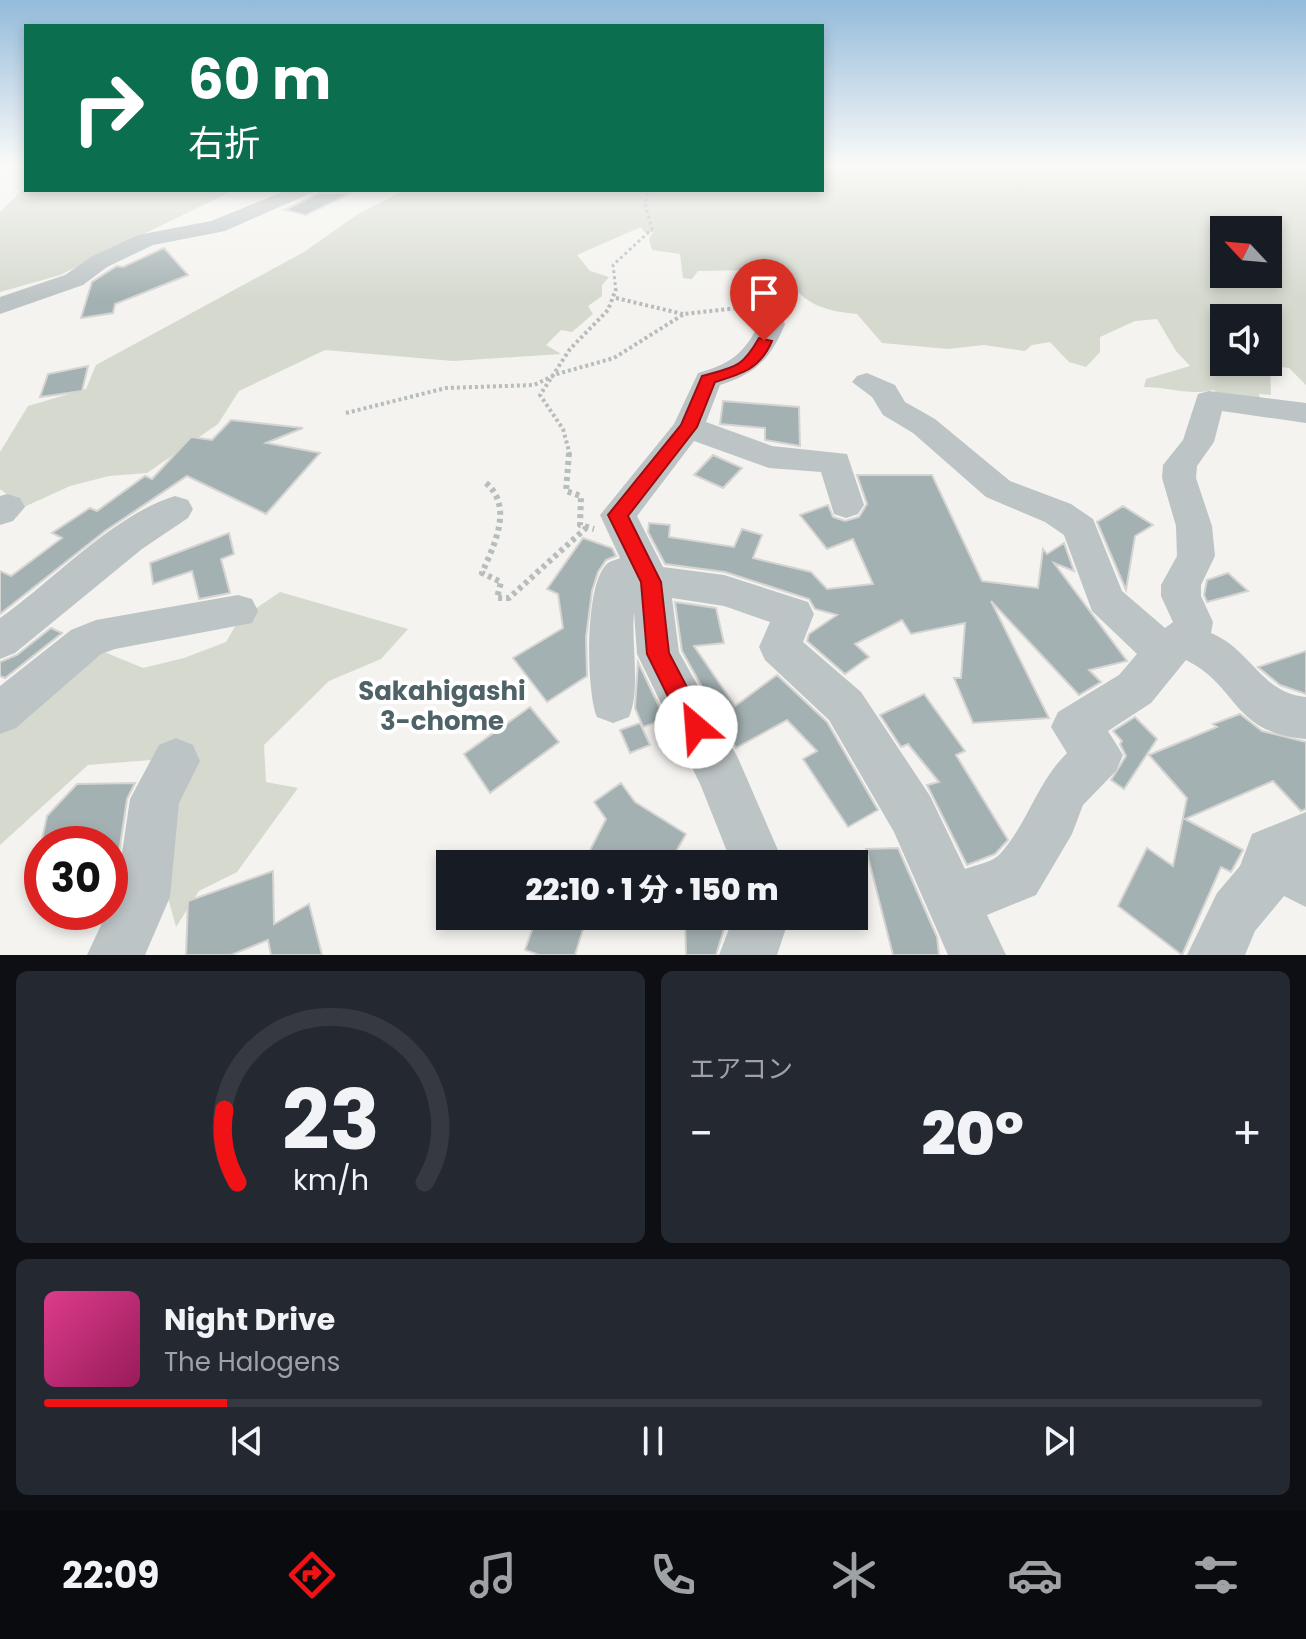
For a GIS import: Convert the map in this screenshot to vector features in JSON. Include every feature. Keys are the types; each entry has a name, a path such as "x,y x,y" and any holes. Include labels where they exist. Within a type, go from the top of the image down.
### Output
{"street":[{"path":"0,306 74,280 99,262 146,240 217,226 253,210"},
{"path":"752,850 721,775 658,654 643,563 618,515 688,427 708,379 738,371 757,358 772,324 764,293"},
{"path":"867,382 884,391 894,408 924,426 998,489 1058,513 1080,528 1106,600 1173,647 1218,657 1268,710 1282,717 1306,718"},
{"path":"952,902 1017,876 1054,816 1064,790 1099,755 1074,727 1135,689 1191,632 1193,622 1181,596 1181,585 1196,556 1194,526 1179,478 1180,465 1202,433 1209,400 1306,413"},
{"path":"688,427 769,457 835,462 846,505"},
{"path":"0,641 46,609 111,550 175,509"},
{"path":"613,703 610,643 617,580 622,573 643,563 685,582 741,592 794,614 780,647 845,706 912,814 977,955"},
{"path":"0,713 86,642 111,632 238,611"},
{"path":"116,955 143,897 155,799 176,761"},
{"path":"1216,955 1236,912 1263,881 1295,856"},
{"path":"748,955 757,930"}],"path":[{"path":"643,563 580,525 581,496 566,491 572,460 565,425 540,395 557,374 568,351 616,298 618,280 613,265 652,229 647,210"},
{"path":"346,413 446,388 534,385 557,374 614,358 684,314 764,293"},
{"path":"616,298 684,314"},
{"path":"486,483 495,491 501,529 482,573 501,582 497,598 509,598 587,527"}],"shaded area":[{"path":"2,210 194,210 60,275 0,292"},
{"path":"367,210 1306,210 1306,385 1289,368 1282,367 1282,304 1210,304 1210,376 1270,376 1271,395 1259,394 1260,398 1224,397 1213,390 1196,392 1144,387 1146,379 1190,366 1176,351 1157,319 1135,321 1100,337 1100,352 1086,367 1069,362 1050,342 1032,345 1025,351 984,345 948,349 882,343 857,314 826,308 805,298 768,259 753,270 698,271 692,279 683,278 680,254 652,250 649,239 653,232 644,232 641,227 577,255 590,271 609,277 602,285 602,296 588,306 593,314 572,332 561,330 546,345 561,354 453,361 325,350 239,391 218,424 147,473 109,476 70,486 24,507 0,489 0,452 28,406 86,389 96,365 304,252"},
{"path":"280,592 408,629 381,659 329,681 264,745 266,782 298,788 237,872 199,891 176,927 167,894 170,803 189,757 88,765 0,845 0,734 97,649 143,668 184,658 226,642 239,620"}],"building":[{"path":"286,210 317,210 306,215"},
{"path":"164,248 188,275 115,304 113,313 81,318 92,282 117,266 123,267"},
{"path":"88,366 82,391 40,397 48,374"},
{"path":"723,401 799,407 800,446 765,440 765,428 720,424"},
{"path":"231,420 303,428 266,443 320,453 266,514 187,476 105,531 0,614 0,571 11,576 62,538 52,533 90,508 97,511 145,476 152,479 191,437 212,440"},
{"path":"713,455 742,468 723,488 694,475"},
{"path":"857,475 932,475 982,581 1038,588 1043,549 1047,554 1064,543 1074,571 1054,563 1127,661 1089,670 1101,682 1079,695 991,601 1049,718 973,723 954,678 961,678 965,623 911,634 902,620 855,644 869,657 845,674 807,641 809,634 837,615 815,609 809,599 725,572 665,564 648,532 649,523 670,525 669,537 734,547 742,529 762,535 753,558 811,572 827,589 873,584 853,539 827,549 800,515 828,505 833,517 845,521 859,517 867,504"},
{"path":"1123,506 1153,525 1135,536 1126,590 1097,522"},
{"path":"229,533 234,554 221,559 230,593 199,599 192,571 153,584 150,563"},
{"path":"583,538 612,548 616,556 606,560 592,591 586,637 587,676 547,702 513,658 563,628 558,594 547,589"},
{"path":"1228,573 1248,591 1207,602 1204,595 1207,580"},
{"path":"675,602 716,608 724,643 694,646 735,706 777,675 827,722 878,810 848,827 803,759 817,751 787,720 736,748 682,651"},
{"path":"51,628 62,633 5,678 0,676 0,662 17,655"},
{"path":"1306,651 1306,694 1280,685 1258,667"},
{"path":"638,662 665,719 643,727 635,708"},
{"path":"924,694 965,751 956,755 1008,840 995,854 967,865 927,785 939,782 908,744 901,747 880,715"},
{"path":"530,707 559,742 490,793 464,754"},
{"path":"1240,714 1262,731 1306,742 1306,809 1301,811 1273,781 1185,819 1243,850 1231,872 1221,867 1182,955 1118,906 1147,848 1173,866 1187,798 1149,755 1217,727 1213,724"},
{"path":"1135,717 1157,739 1124,789 1111,780 1126,756 1120,744 1122,741 1113,731"},
{"path":"640,723 650,745 630,753 620,730"},
{"path":"135,783 127,799 123,826 45,826 47,816 77,784"},
{"path":"621,783 635,802 686,834 677,850 590,850 606,819 594,802"},
{"path":"898,848 937,937 939,955 893,955 866,849"},
{"path":"273,871 274,924 309,904 322,955 271,955 268,940 231,955 186,955 188,901"},
{"path":"532,930 583,930 575,955 539,955 525,950"},
{"path":"685,930 724,930 716,955 686,955"}],"district":[{"name":"Sakahigashi 3-chome","path":"442,706"}],"route":[{"path":"696,727 658,654 651,582 634,541 618,515 688,427 708,379 738,371 757,358 764,341"}]}
